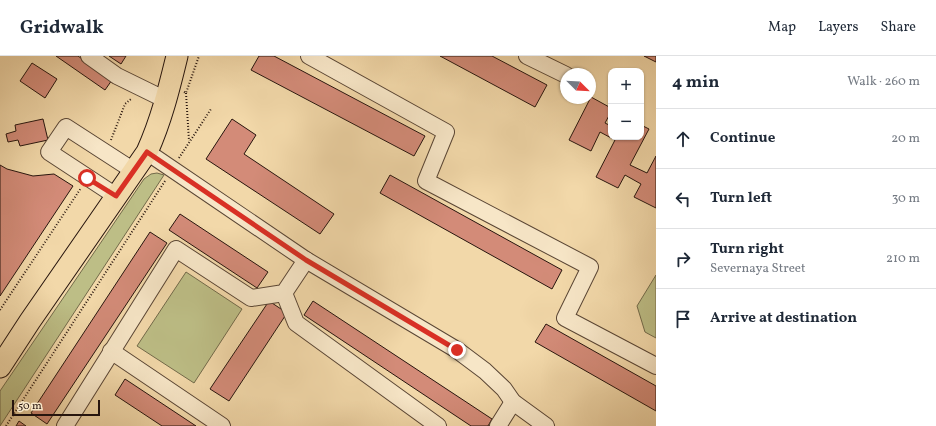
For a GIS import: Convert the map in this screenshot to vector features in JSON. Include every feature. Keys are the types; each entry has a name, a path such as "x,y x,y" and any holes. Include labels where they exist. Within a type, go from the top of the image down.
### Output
{"main road":[{"path":"0,367 147,152 157,130 177,56"}],"street":[{"path":"89,56 118,76 143,87 166,100"},
{"path":"309,56 446,132 426,181 590,267 565,318 656,366"},
{"path":"527,56 560,72"},
{"path":"116,196 49,152 66,127 134,171"},
{"path":"147,152 306,260 457,350 485,371 504,389 513,402 546,426"},
{"path":"65,426 176,249 251,298 284,293 306,260"},
{"path":"284,293 296,323 438,426"},
{"path":"111,351 222,426"},
{"path":"498,426 513,402"}],"path":[{"path":"105,152 124,104 143,87"},
{"path":"186,93 189,141"},
{"path":"0,310 87,178"},
{"path":"6,426 147,209"}],"green space":[{"path":"157,173 164,175 0,426 0,391 144,179 151,174"},
{"path":"186,272 242,309 194,383 137,346"},
{"path":"656,275 656,338 645,332 637,306"}],"building":[{"path":"56,56 78,56 112,80 105,90"},
{"path":"109,56 126,56 121,64"},
{"path":"259,56 274,56 425,136 414,156 251,70"},
{"path":"440,56 492,56 547,85 535,107"},
{"path":"644,56 656,56 656,62"},
{"path":"32,63 57,79 45,98 20,81"},
{"path":"596,100 608,106 608,118 605,123 608,124 608,136 600,132 591,151 569,140 587,104 596,104"},
{"path":"43,119 48,140 20,146 18,140 8,142 6,134 16,131 15,125"},
{"path":"232,119 256,135 244,154 334,214 320,234 206,159"},
{"path":"644,126 649,129 644,138"},
{"path":"615,140 643,140 630,165 647,173 656,156 656,208 634,197 641,184 625,175 618,188 596,177"},
{"path":"0,165 7,169 33,176 54,174 73,186 0,296"},
{"path":"390,175 562,270 552,289 380,193"},
{"path":"180,214 268,272 257,288 169,230"},
{"path":"150,232 167,243 47,424 31,413"},
{"path":"269,301 287,313 229,401 210,389"},
{"path":"313,301 492,419 488,426 471,426 304,315"},
{"path":"546,324 656,386 656,411 535,342"},
{"path":"125,379 196,426 162,426 115,395"},
{"path":"19,421 26,426 16,426"}],"route":[{"path":"87,178 116,196 147,152 306,260 457,350"}]}
